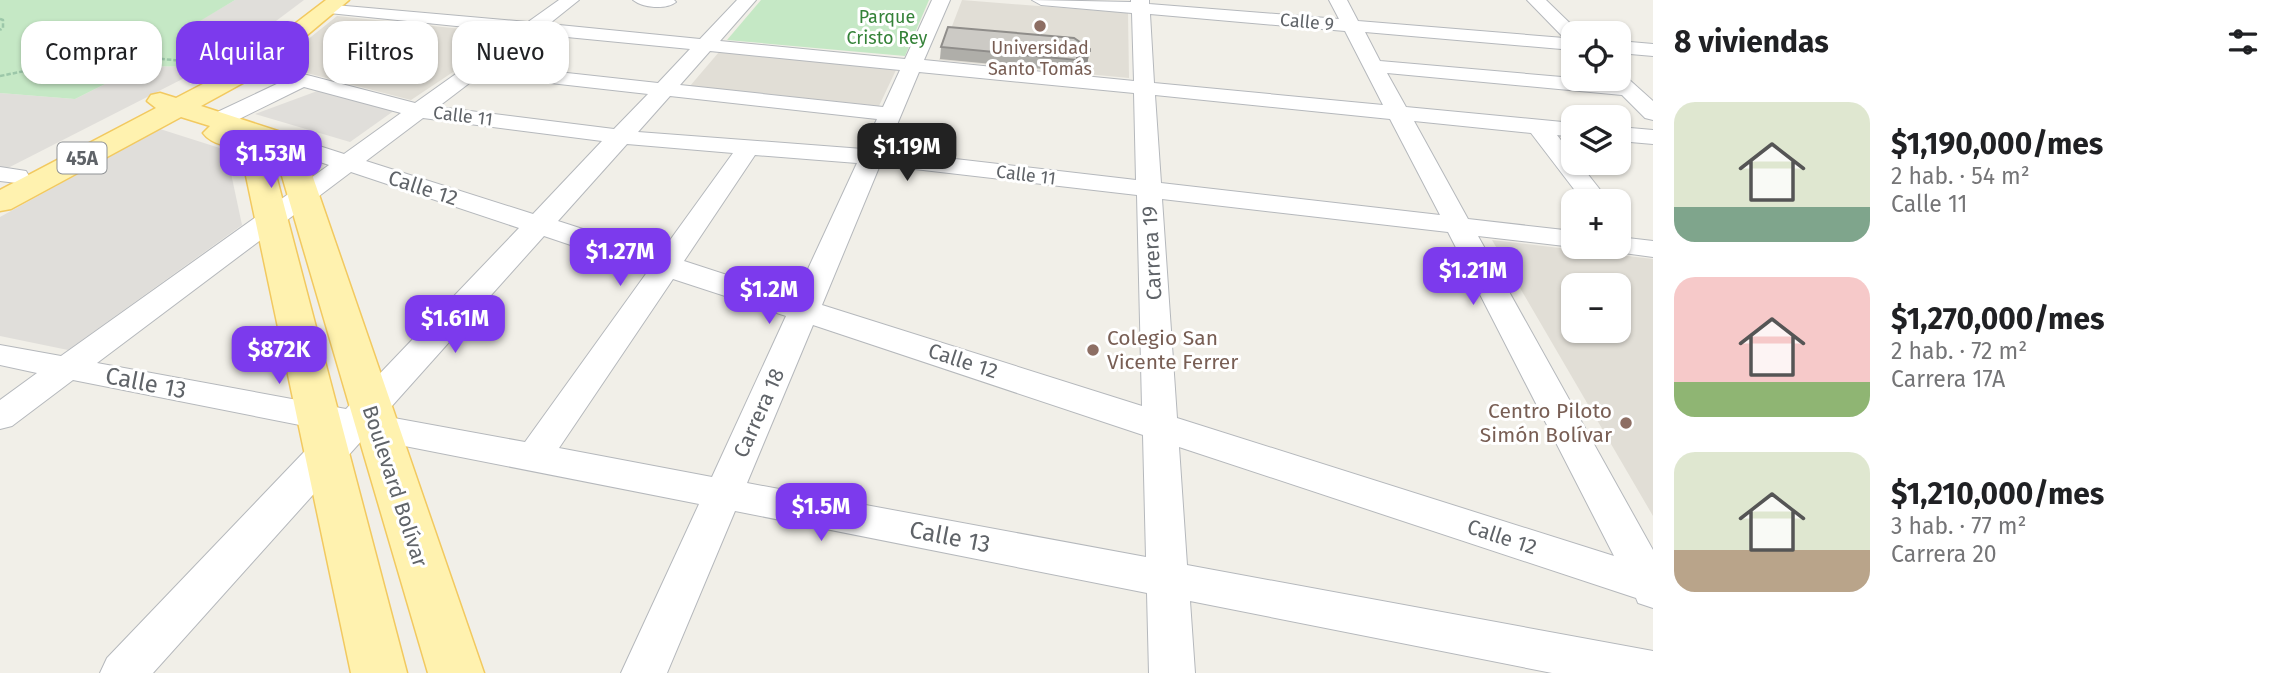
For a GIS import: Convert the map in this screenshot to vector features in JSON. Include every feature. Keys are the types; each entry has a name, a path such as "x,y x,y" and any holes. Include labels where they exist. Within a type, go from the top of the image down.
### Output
{"main road":[{"name":"45A","path":"306,21 329,3"},
{"name":"45A","path":"6,178 219,84"},
{"path":"162,108 219,84"},
{"path":"235,84 274,139"},
{"name":"45A","path":"0,202 162,108"},
{"name":"Boulevard Bolívar","path":"162,108 238,140 252,149 271,219 355,418 456,673"},
{"name":"Boulevard Bolívar","path":"274,139 291,157 303,196 355,418"},
{"name":"Boulevard Bolívar","path":"355,418 327,454 379,673"}],"street":[{"path":"542,21 570,0"},
{"path":"642,0 667,2"},
{"path":"355,418 538,226 747,0"},
{"name":"Carrera 18","path":"644,673 941,0"},
{"name":"Calle 9","path":"1041,0 1345,13 1561,42"},
{"path":"1536,0 1561,24"},
{"path":"329,3 476,21"},
{"name":"Carrera 19","path":"1140,4 1172,673"},
{"path":"1345,13 1652,587"},
{"path":"569,32 1561,129"},
{"path":"1631,48 1653,50"},
{"path":"1373,66 1561,80"},
{"path":"569,79 891,114"},
{"name":"Calle 11","path":"309,82 419,111 621,137 872,157 1561,238"},
{"path":"247,84 275,93 294,84"},
{"path":"247,84 275,93"},
{"path":"0,417 456,84"},
{"path":"1629,91 1653,113"},
{"path":"1538,126 1587,189"},
{"path":"1631,135 1653,137"},
{"name":"Calle 12","path":"274,139 1652,587"},
{"path":"534,457 749,147"},
{"name":"Calle 13","path":"0,355 355,418 723,494 1653,672"},
{"path":"123,673 327,454"}],"path":[{"path":"0,19 3,20 4,28 0,30"},
{"path":"0,76 99,56 131,56 176,66"}],"shaded area":[{"path":"235,0 304,0 276,21 199,21"},
{"name":"Universidad Santo Tomás","path":"962,0 1128,13 1129,78 939,60"},
{"path":"337,16 385,21 331,21"},
{"path":"323,27 323,77 309,74 309,38"},
{"path":"438,27 452,28 452,73 438,82"},
{"path":"719,52 896,70 879,106 690,86"},
{"path":"162,66 176,67 176,82 0,172 0,93 75,99 105,84 162,84"},
{"path":"349,84 435,84 411,100"},
{"path":"320,90 395,110 350,142 255,114"},
{"path":"160,129 226,150 242,225 68,350 0,336 0,217"},
{"name":"Centro Piloto Simón Bolívar","path":"1492,240 1561,248 1561,259 1631,259 1631,256 1653,259 1653,516"}],"green space":[{"path":"0,0 235,0 200,21 176,21 176,67 162,66 162,21 21,21 21,84 105,84 75,99 0,93"},
{"name":"Parque Cristo Rey","path":"761,0 929,0 905,56 727,40"}],"building":[{"path":"948,27 1074,38 1090,51 1077,56 1077,60 941,47"}],"place":[{"name":"Universidad Santo Tomás","path":"1040,26"},
{"name":"Colegio San Vicente Ferrer","path":"1093,350"},
{"name":"Centro Piloto Simón Bolívar","path":"1626,423"}]}
